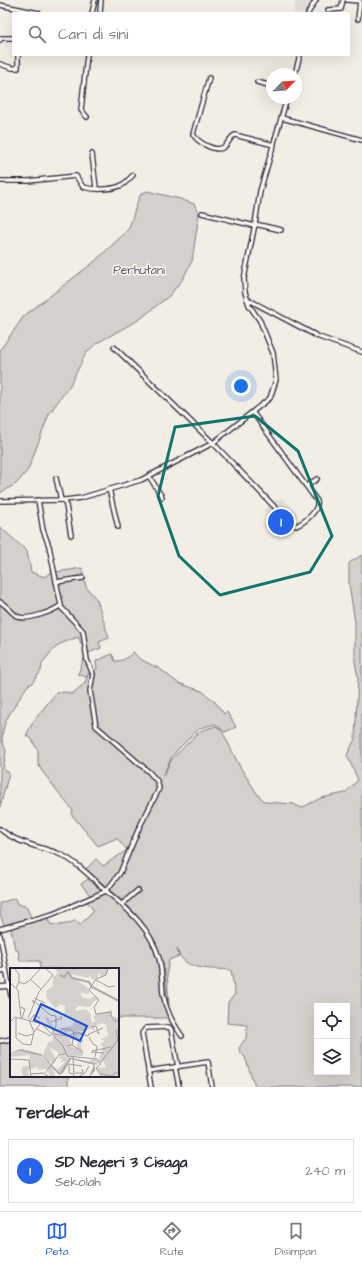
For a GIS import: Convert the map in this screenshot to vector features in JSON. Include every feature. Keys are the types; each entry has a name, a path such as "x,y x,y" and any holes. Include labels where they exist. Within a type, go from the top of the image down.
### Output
{"street":[{"path":"92,12 95,0"},
{"path":"100,12 101,0"},
{"path":"309,12 316,0"},
{"path":"328,10 341,9 343,0"},
{"path":"347,0 360,1 358,18"},
{"path":"0,5 34,12"},
{"path":"0,40 2,38 12,38"},
{"path":"0,64 10,68 18,68 18,56"},
{"path":"86,56 81,110 87,117"},
{"path":"297,68 300,56"},
{"path":"209,78 193,134 195,138 204,144 219,149 223,148 232,136 235,135 274,144"},
{"path":"257,82 266,84"},
{"path":"0,501 63,500 91,495 149,476 213,443 265,404 273,393 276,380 276,363 260,321 247,299 244,280 260,191 286,104"},
{"path":"282,118 362,140"},
{"path":"92,154 96,188"},
{"path":"0,181 28,181 76,176 83,187 118,187 126,182 132,175"},
{"path":"202,213 281,230"},
{"path":"247,299 319,338 362,352"},
{"path":"114,347 213,443 252,485 296,526 317,507 317,501 308,485 253,413"},
{"path":"149,476 162,497"},
{"path":"56,478 71,535"},
{"path":"308,485 317,478"},
{"path":"109,489 118,527"},
{"path":"0,930 53,914 106,891 120,873 136,834 157,793 158,784 149,772 96,726 90,691 93,674 87,660 83,631 60,606 60,596 49,546 42,525 38,500"},
{"path":"56,582 83,578"},
{"path":"0,602 16,616 24,619 40,615 60,606"},
{"path":"0,829 23,843 58,853 76,865 122,904 152,938 159,958 166,1007 170,1018 182,1036"},
{"path":"122,904 138,890"},
{"path":"0,935 1,951 10,991"},
{"path":"0,971 6,970"},
{"path":"0,987 9,986"},
{"path":"151,1087 142,1033 147,1027 171,1029 178,1087"},
{"path":"0,1041 10,1039"},
{"path":"148,1072 208,1062 212,1087"}],"highlighted area":[{"path":"255,416 298,451 332,536 310,572 220,595 179,556 158,496 175,427"}],"shaded area":[{"path":"296,0 314,0 307,12 294,12"},
{"path":"282,498 297,513 280,531 264,510 271,503"}],"green space":[{"name":"Perhutani","path":"147,191 194,204 199,214 192,261 182,280 169,296 140,319 97,343 86,353 70,385 49,414 28,470 16,484 0,493 0,350 24,316 94,262 124,234 129,228 141,194"},
{"path":"0,527 27,551 31,572 44,577 50,573 82,568 86,587 97,600 109,638 99,642 101,648 88,653 85,652 78,637 60,644 42,663 41,671 32,683 27,686 6,720 3,730 2,740 6,751 3,769 9,773 0,807"},
{"path":"362,555 362,1087 255,1087 245,1057 240,1052 239,1048 246,1038 247,1025 227,1023 228,1002 235,994 231,970 207,969 192,965 185,962 177,949 179,956 169,960 167,971 168,1006 163,963 156,943 149,931 130,908 86,869 96,859 103,866 127,850 117,838 98,846 71,814 73,811 42,771 38,764 38,751 31,738 26,736 35,719 56,693 65,692 72,694 85,683 88,676 86,677 78,674 85,656 92,672 97,669 96,661 112,654 115,661 123,660 133,652 140,659 160,669 178,683 202,691 215,702 224,714 227,712 236,727 225,732 215,724 200,728 178,749 171,758 163,776 172,759 200,731 216,726 222,731 240,767 258,795 265,802 294,804 301,808 321,798 345,793 358,780 347,755 355,739 358,678 355,661 355,622 349,584 349,563"},
{"path":"88,879 118,904 137,923 145,934 152,945 156,957 162,1000 168,1018 119,1018 119,968 40,968 40,961 20,961 18,950 15,949 10,924 4,925 0,914 0,903 15,898 17,904 26,906 32,919 46,915 50,924 63,925 76,920 80,925 94,911 87,902 90,895 81,884"},
{"path":"10,1041 10,1077 68,1077 68,1087 0,1087 0,1043"}],"place":[{"name":"SD Negeri 3 Cisaga","path":"281,522"}]}
